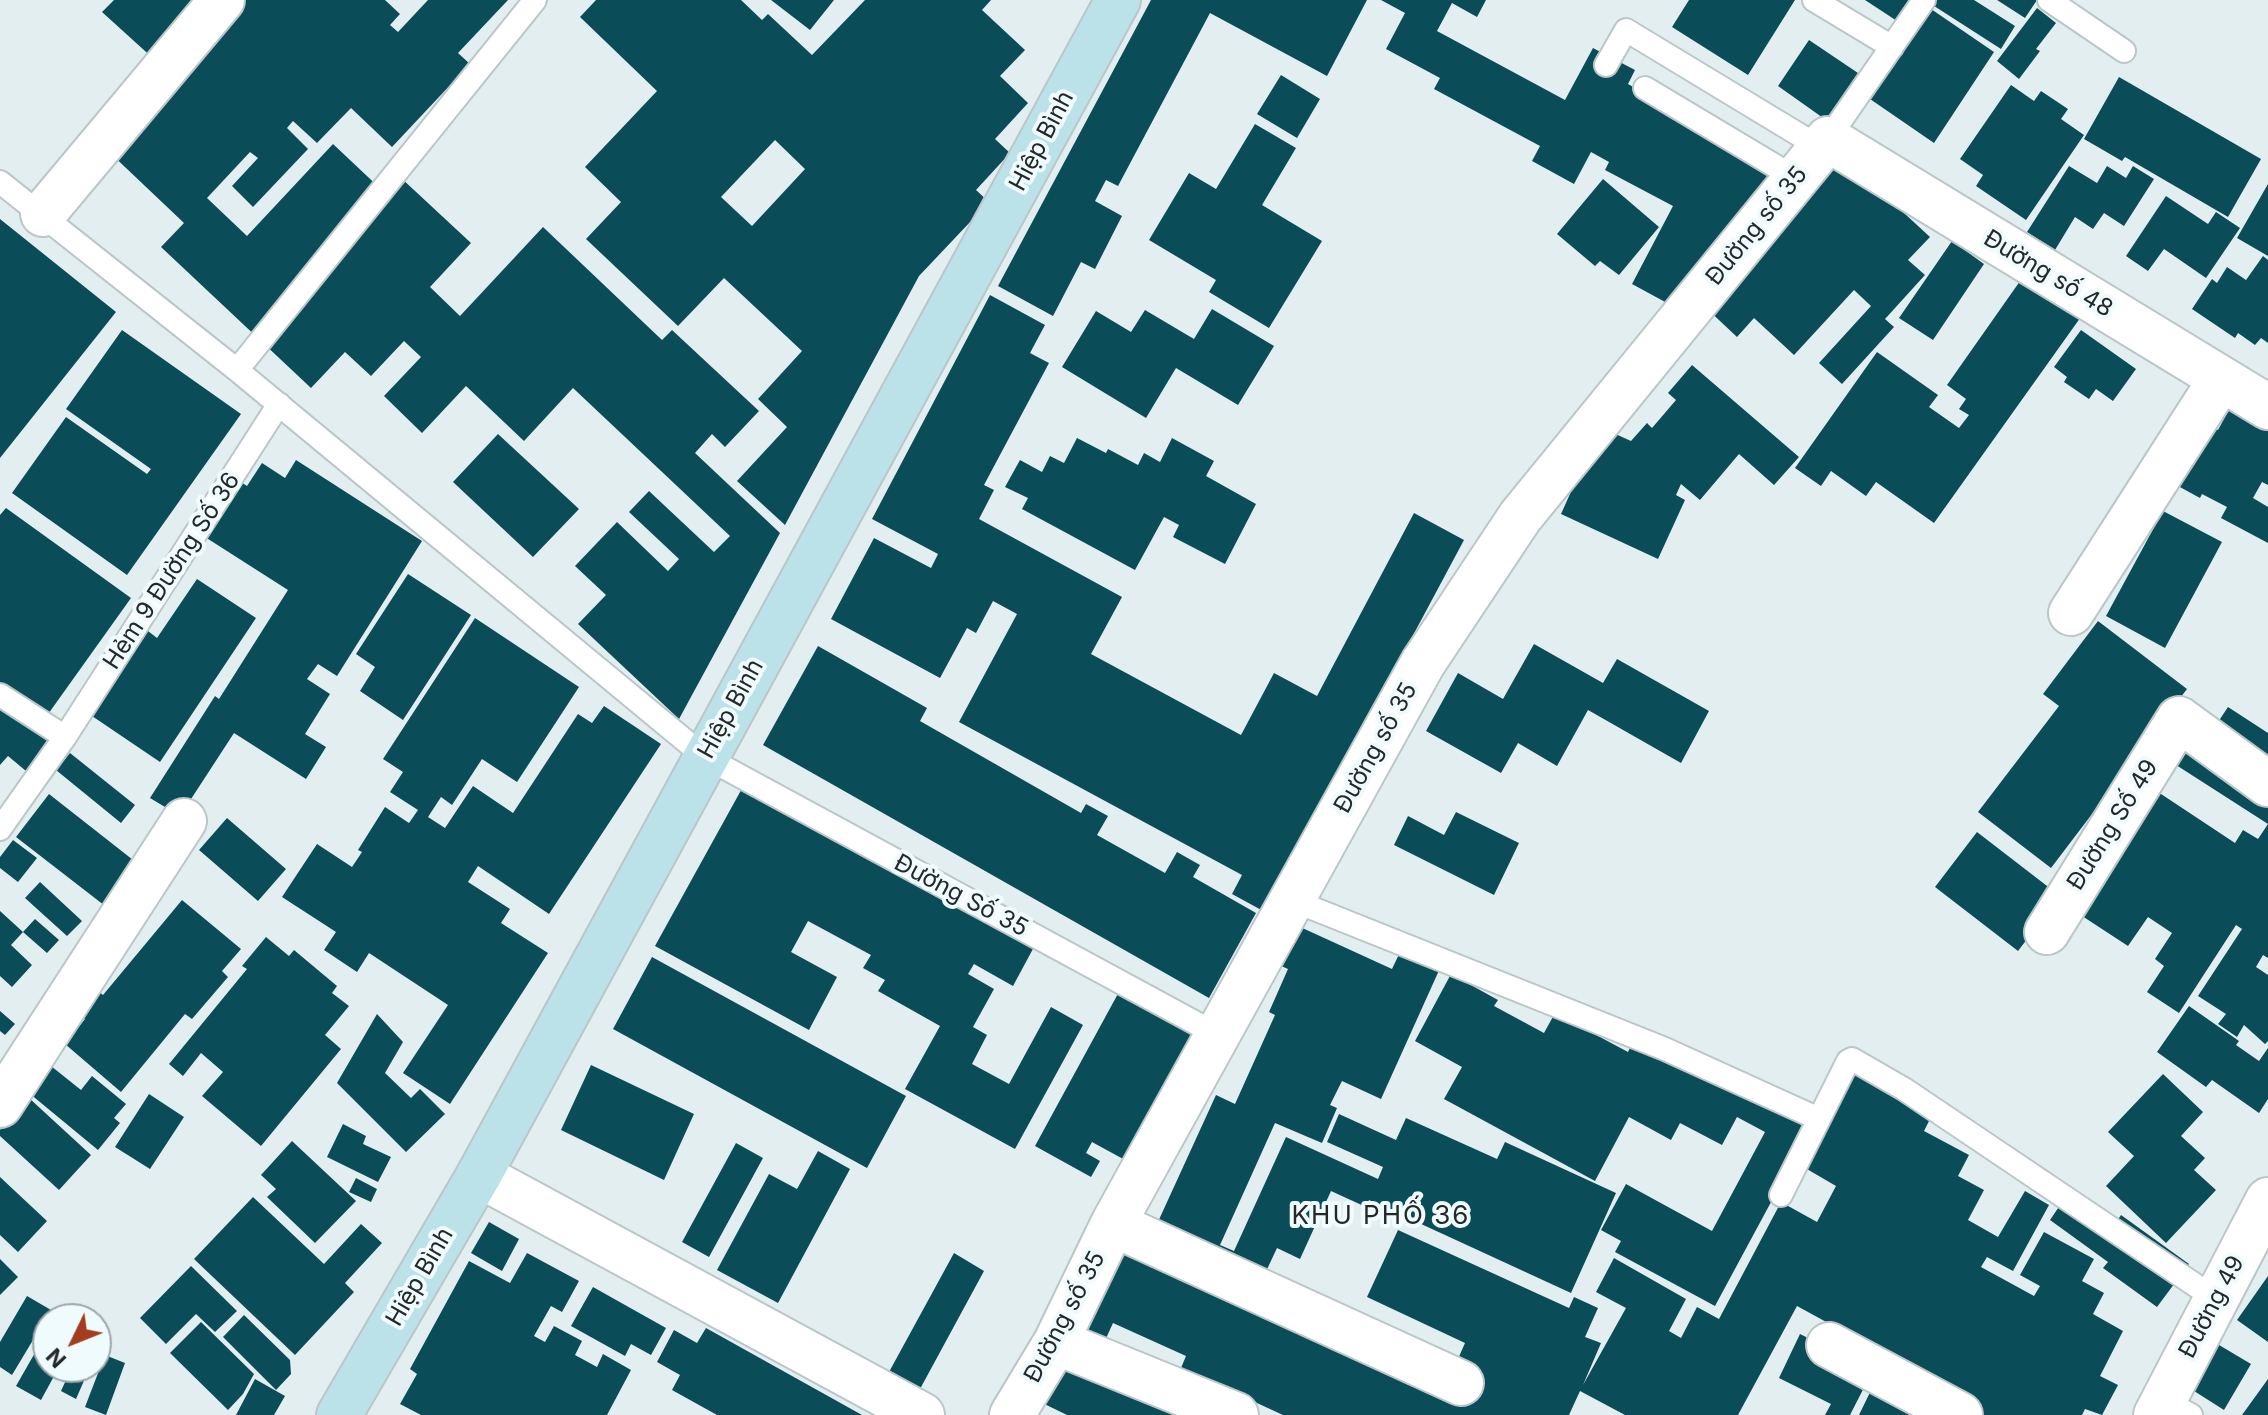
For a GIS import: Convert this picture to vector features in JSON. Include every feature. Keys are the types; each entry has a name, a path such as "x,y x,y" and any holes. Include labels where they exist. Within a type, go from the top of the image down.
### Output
{"main road":[{"name":"Hiệp Bình","path":"339,1415 479,1175 1118,0"}],"street":[{"path":"43,214 222,0"},
{"name":"Đường số 48","path":"1815,155 2268,407"},
{"name":"Đường số 35","path":"1012,1415 1056,1342 1113,1224 1423,663 1520,517 1815,155"},
{"path":"2071,613 2221,379"},
{"name":"Đường Số 49","path":"2047,932 2179,719 2268,784"},
{"path":"0,1105 184,821"},
{"path":"479,1175 922,1415"},
{"name":"Đường 49","path":"2171,1410 2216,1299 2256,1255 2268,1200"},
{"path":"1113,1224 1461,1383"},
{"path":"1056,1342 1236,1415"},
{"path":"1829,1345 1960,1415"}],"lane":[{"path":"237,370 535,0"},
{"path":"1814,0 1892,47"},
{"path":"1815,155 1924,0"},
{"path":"2049,0 2124,51"},
{"path":"1606,65 1626,30 1815,155"},
{"path":"1645,88 1815,155"},
{"name":"Đường Số 35","path":"0,182 279,404 705,757 1218,1035"},
{"name":"Hẻm 9 Đường Số 36","path":"0,829 65,737 279,404"},
{"path":"0,695 65,737"},
{"path":"1292,900 1665,1049 1819,1119"},
{"path":"1781,1195 1848,1061 1858,1061 2062,1193 2216,1299"}],"building":[{"path":"114,0 211,0 156,61 102,12"},
{"path":"231,0 385,0 400,14 390,25 398,32 428,0 508,0 458,53 470,64 392,147 351,108 317,143 293,121 287,128 308,149 253,207 232,186 258,158 250,152 207,198 247,236 333,144 385,193 400,177 471,243 430,287 460,316 543,227 662,340 672,330 759,411 725,447 712,434 695,453 780,533 679,719 578,624 606,595 575,566 617,522 668,571 679,559 629,512 649,491 714,552 730,536 573,388 524,441 466,386 422,433 384,396 421,357 404,341 371,376 345,352 311,388 161,247 184,223 106,149"},
{"path":"596,0 741,0 762,20 768,14 812,55 865,0 991,0 982,10 1025,50 1000,76 1028,103 995,139 1010,153 976,190 989,202 919,276 785,525 737,481 787,427 758,399 802,351 724,278 678,326 586,239 621,202 585,167 657,91 580,17","holes":["775,140 805,169 752,226 721,197"]},
{"path":"771,0 834,0 810,30"},
{"path":"1151,0 1367,0 1327,76 1210,13 1118,186 1106,180 1095,201 1122,216 1095,269 1081,262 1053,316 998,286"},
{"path":"1381,0 1486,0 1477,17 1452,3 1437,31 1565,100 1593,48 1635,70 1628,84 1669,107 1665,115 1782,178 1678,309 1632,284 1673,206 1605,170 1609,162 1591,152 1574,184 1532,161 1540,146 1434,89 1440,78 1386,49 1405,13"},
{"path":"1689,0 1795,0 1748,75 1672,27"},
{"path":"1865,0 1911,0 1897,21"},
{"path":"1934,0 1974,0 2015,26 2001,49 1931,4"},
{"path":"1997,0 2037,0 2025,18"},
{"path":"2037,8 2056,23 2019,79 1997,61"},
{"path":"1931,9 1994,52 1934,143 1870,99"},
{"path":"1809,40 1858,73 1826,120 1778,86"},
{"path":"1281,75 1320,99 1297,138 1257,114"},
{"path":"2119,77 2261,159 2228,217 2125,157 2122,161 2084,139"},
{"path":"2011,85 2034,101 2041,91 2068,109 2061,119 2084,135 2026,220 1976,186 1983,175 1960,159"},
{"path":"1255,124 1296,148 1262,205 1322,241 1269,328 1209,292 1216,280 1149,240 1189,173 1216,189"},
{"path":"1841,155 1930,237 1908,260 1925,275 1885,319 1894,327 1842,384 1819,363 1871,306 1854,290 1794,355 1754,318 1737,337 1703,305"},
{"path":"2069,166 2097,183 2107,166 2126,178 2133,166 2154,179 2124,226 2104,213 2093,229 2075,217 2055,250 2027,232"},
{"path":"1603,179 1659,227 1619,275 1600,261 1595,266 1557,234"},
{"path":"2268,184 2268,256 2237,238"},
{"path":"2166,196 2208,224 2216,212 2240,228 2206,278 2164,249 2148,271 2126,256"},
{"path":"0,219 116,312 0,458"},
{"path":"1952,241 1984,264 1933,340 1899,318"},
{"path":"2263,256 2268,260 2268,343 2261,338 2255,345 2238,333 2235,338 2192,309 2212,279 2217,283 2227,267 2246,280"},
{"path":"2025,274 2083,314 1934,523 1876,482 1866,496 1831,471 1821,486 1795,468 1877,352 1938,395 1929,407 1959,428 1969,415 1959,409 1966,399 1947,385"},
{"path":"990,295 1045,325 1030,353 1049,363 984,485 994,490 979,519 1122,597 1091,654 1241,735 1274,673 1317,696 1414,513 1464,540 1265,912 1232,894 1242,875 959,722 1017,614 993,601 976,633 967,628 940,678 831,619 874,538 931,568 938,554 872,519"},
{"path":"1212,309 1274,346 1238,405 1176,368 1146,418 1062,367 1096,311 1131,332 1145,310 1194,339"},
{"path":"122,330 241,414 127,575 12,493 66,417 147,474 151,469 66,409"},
{"path":"2081,330 2136,369 2113,401 2096,389 2089,399 2064,382 2067,377 2054,367"},
{"path":"1692,365 1799,457 1774,485 1739,454 1700,500 1681,484 1676,495 1685,500 1658,559 1561,514 1600,427 1631,441 1647,423 1652,428 1676,400 1668,393"},
{"path":"2231,406 2268,427 2268,485 2262,482 2253,498 2268,507 2268,543 2221,518 2227,507 2178,486 2211,426 2218,430"},
{"path":"498,434 579,509 533,557 453,482"},
{"path":"1077,438 1106,453 1108,449 1138,465 1144,453 1160,462 1172,438 1214,461 1206,476 1256,504 1225,564 1173,537 1179,525 1164,517 1135,570 1022,509 1028,498 1005,487 1020,460 1042,472 1050,456 1064,463"},
{"path":"296,460 422,541 337,676 318,664 307,679 330,694 305,734 326,747 306,779 234,733 180,816 150,798 215,696 219,699 288,590 205,537 241,482 247,486 262,463 285,478"},
{"path":"6,508 131,598 46,717 0,684 0,515"},
{"path":"2163,511 2222,542 2165,648 2106,616"},
{"path":"408,574 471,615 403,720 360,691 375,667 356,654"},
{"path":"197,579 256,618 160,762 92,716 148,631 157,638"},
{"path":"475,618 579,687 517,782 482,759 452,805 441,797 428,817 445,828 473,786 513,813 578,714 592,723 604,706 661,744 549,914 478,866 468,882 510,909 501,923 548,953 450,1104 403,1073 448,1005 369,953 357,972 324,950 336,932 282,897 317,844 352,867 362,852 358,850 385,807 409,823 418,810 390,792 403,772 383,759"},
{"path":"2098,621 2187,689 2051,868 1978,812 2059,706 2043,694"},
{"path":"1534,644 1603,683 1617,659 1709,711 1681,763 1588,710 1557,766 1518,743 1501,773 1426,731 1458,673 1503,699"},
{"path":"818,646 927,708 920,721 1081,813 1086,804 1108,816 1097,835 1165,873 1177,852 1200,865 1193,877 1256,913 1209,998 763,745"},
{"path":"0,704 53,740 26,771 8,756 0,765"},
{"path":"2228,707 2268,733 2268,824 2173,763 2197,725 2210,734"},
{"path":"70,753 135,805 121,823 56,770"},
{"path":"750,774 1041,934 1013,986 974,964 968,974 994,989 973,1027 987,1035 972,1064 1009,1084 1051,1007 1083,1025 1015,1149 905,1089 940,1026 878,991 885,980 863,968 871,955 808,921 791,952 837,977 809,1030 655,946"},
{"path":"2155,790 2235,843 2243,830 2258,839 2268,824 2268,958 2263,955 2256,967 2268,975 2268,1041 2265,1044 2244,1025 2237,1037 2218,1024 2226,1014 2198,996 2242,929 2236,925 2179,1013 2147,992 2164,966 2155,959 2172,933 2148,917 2128,946 2076,912"},
{"path":"49,794 142,867 109,909 16,837"},
{"path":"1456,812 1519,843 1494,895 1394,845 1408,816 1444,835"},
{"path":"227,818 286,869 258,901 199,850"},
{"path":"1977,832 2060,896 2018,951 1935,887"},
{"path":"13,840 37,858 18,882 0,868 0,857"},
{"path":"40,882 82,921 67,936 25,898"},
{"path":"182,900 241,949 222,971 228,977 192,1019 185,1014 121,1092 65,1044 85,1019 68,1004 87,981 103,995"},
{"path":"0,911 23,932 11,945 32,965 12,987 0,976"},
{"path":"35,919 59,940 47,953 23,932"},
{"path":"1298,926 1392,969 1402,948 1441,966 1381,1099 1342,1081 1330,1105 1337,1108 1322,1143 1275,1123 1220,1245 1234,1251 1286,1137 1378,1179 1383,1167 1327,1142 1339,1114 1396,1140 1406,1118 1497,1159 1505,1142 1616,1193 1571,1293 1369,1200 1366,1207 1331,1191 1300,1259 1277,1248 1262,1280 1454,1368 1465,1343 1367,1297 1398,1230 1569,1308 1574,1297 1598,1308 1585,1337 1601,1343 1583,1385 1626,1308 1596,1292 1614,1258 1686,1299 1669,1331 1681,1338 1697,1307 1719,1319 1781,1202 1817,1222 1836,1186 1800,1165 1855,1065 1891,1085 1886,1093 1931,1117 1924,1131 1969,1155 1958,1176 1984,1190 1968,1220 1998,1237 2025,1191 2049,1205 2013,1271 1987,1257 1981,1267 2034,1296 2040,1286 2020,1275 2044,1232 2094,1259 2082,1281 2104,1293 2093,1314 2123,1331 2100,1376 2118,1385 2102,1415 2085,1409 2082,1415 1966,1415 1872,1347 1797,1306 1738,1415 1625,1415 1580,1391 1569,1415 1283,1415 1181,1368 1186,1356 1113,1323 1103,1345 1256,1415 1067,1415 1032,1398 1108,1231 1146,1248 1216,1095 1235,1104 1275,1015 1269,1012 1288,969 1279,965"},
{"path":"266,937 289,956 294,950 337,986 332,993 349,1006 325,1035 341,1049 261,1146 202,1096 223,1072 201,1053 183,1076 169,1064 247,969 242,966"},
{"path":"652,957 906,1096 867,1168 613,1029"},
{"path":"1451,974 1498,1000 1494,1006 1544,1033 1555,1013 1628,1052 1632,1044 1811,1122 1715,1306 1615,1252 1621,1241 1601,1230 1626,1184 1712,1231 1765,1132 1737,1117 1722,1145 1680,1123 1671,1140 1629,1117 1595,1181 1444,1099 1462,1067 1415,1041"},
{"path":"1120,990 1195,1031 1125,1160 1092,1142 1086,1153 1100,1161 1091,1177 1035,1146"},
{"path":"2189,1006 2239,1041 2236,1045 2259,1061 2268,1048 2268,1099 2259,1113 2212,1080 2206,1087 2157,1052"},
{"path":"0,1011 15,1024 5,1035 0,1031"},
{"path":"377,1014 403,1042 385,1073 411,1098 420,1089 445,1114 406,1152 337,1083"},
{"path":"591,1065 694,1114 664,1180 561,1130"},
{"path":"51,1066 81,1090 92,1076 126,1104 114,1118 120,1123 98,1150 29,1093"},
{"path":"2163,1074 2203,1112 2181,1136 2205,1158 2194,1170 2216,1190 2166,1243 2106,1186 2134,1156 2108,1132"},
{"path":"149,1094 184,1117 150,1169 115,1147"},
{"path":"29,1098 91,1155 59,1190 0,1136 0,1130"},
{"path":"343,1124 366,1136 363,1144 391,1157 378,1182 327,1157"},
{"path":"292,1141 356,1201 315,1243 267,1197 276,1189 261,1175"},
{"path":"736,1143 763,1158 709,1257 682,1242"},
{"path":"818,1151 850,1169 778,1303 717,1270 769,1174 797,1189"},
{"path":"0,1177 47,1221 18,1252 0,1235"},
{"path":"356,1178 377,1189 371,1202 349,1192"},
{"path":"2069,1192 2105,1238 2121,1215 2189,1264 2157,1307 2103,1268 2108,1262 2050,1220"},
{"path":"253,1197 324,1264 361,1224 382,1243 345,1283 354,1292 295,1355 194,1259"},
{"path":"489,1222 519,1239 502,1271 471,1253"},
{"path":"527,1253 579,1281 562,1312 551,1306 534,1336 545,1342 554,1326 582,1341 575,1355 597,1367 603,1354 631,1370 607,1415 421,1415 400,1404 417,1374 410,1369 469,1261 510,1283"},
{"path":"954,1253 984,1271 920,1389 889,1372"},
{"path":"0,1259 18,1277 0,1295"},
{"path":"191,1266 237,1311 215,1332 196,1314 166,1344 140,1318"},
{"path":"2268,1276 2268,1342 2237,1320"},
{"path":"593,1287 666,1328 651,1355 631,1344 625,1356 571,1326"},
{"path":"27,1296 39,1303 32,1303 32,1342 12,1375 0,1367 0,1342"},
{"path":"244,1315 290,1360 291,1374 276,1390 223,1337"},
{"path":"201,1322 254,1374 243,1394 228,1410 170,1353"},
{"path":"706,1328 862,1415 717,1415 672,1390 680,1375 657,1362 674,1330 697,1343"},
{"path":"1800,1334 1873,1370 1850,1415 1825,1415 1831,1404 1779,1378"},
{"path":"2209,1339 2251,1364 2224,1410 2183,1384"},
{"path":"32,1358 32,1383 50,1383 41,1400 16,1386"},
{"path":"112,1358 125,1363 106,1415 85,1407 94,1383 112,1383"},
{"path":"255,1379 285,1396 274,1415 236,1415"},
{"path":"2268,1379 2268,1415 2242,1415"},
{"path":"1876,1380 1946,1415 1859,1415"},
{"path":"65,1383 83,1383 76,1399 61,1391"}],"district":[{"name":"KHU PHỐ 36","path":"1381,1216"}]}
